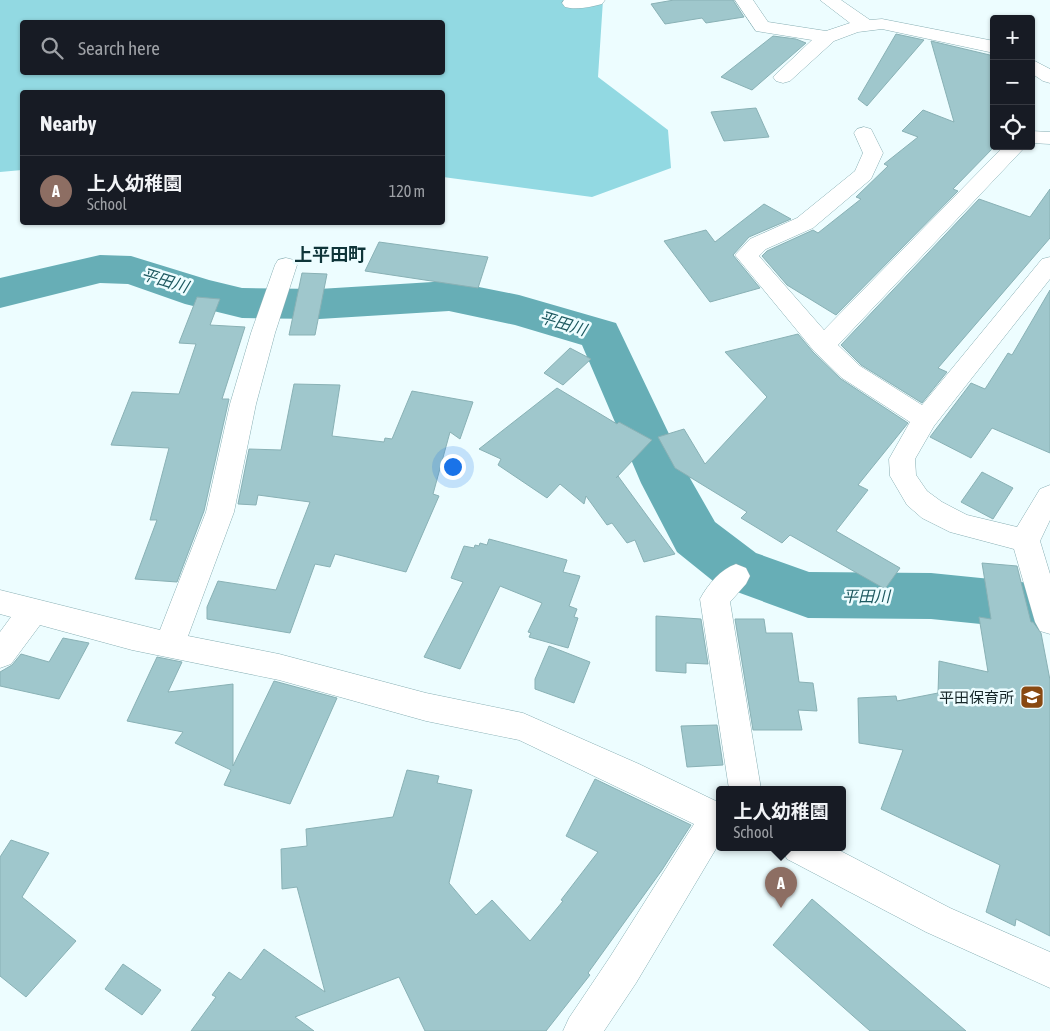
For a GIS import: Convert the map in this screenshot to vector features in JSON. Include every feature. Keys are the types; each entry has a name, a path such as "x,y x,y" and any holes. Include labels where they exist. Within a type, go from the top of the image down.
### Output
{"street":[{"path":"572,3 596,0"},
{"path":"744,0 762,27 826,37"},
{"path":"829,0 866,26"},
{"path":"783,77 826,37 855,27 882,24 990,46"},
{"path":"1035,67 1050,76"},
{"path":"864,133 873,153 864,174 805,223 758,244 746,255 823,345 850,372 925,419"},
{"path":"1035,137 1050,138"},
{"path":"823,345 1012,150"},
{"path":"1026,541 960,524 932,510 917,498 903,476 902,459 925,419 1050,264"},
{"path":"170,644 220,512 243,404 263,333 286,265"},
{"path":"1047,609 1026,541 1030,529 1050,496"},
{"path":"736,576 715,599 746,786"},
{"path":"0,602 170,644 279,667 426,707 523,727 716,818"},
{"path":"0,655 33,611"},
{"path":"582,1031 623,970 716,822"},
{"path":"807,851 938,920 1050,970"}],"shaded area":[{"path":"0,0 603,0 598,77 668,130 671,168 592,197 445,177 445,90 20,90 20,170 0,172"}],"building":[{"path":"674,0 733,0 744,17 706,23 702,18 665,24 651,4"},
{"path":"896,34 924,40 867,106 858,99"},
{"path":"773,36 796,39 806,43 752,90 721,77"},
{"path":"931,41 990,55 991,150 953,189 958,191 836,315 787,285 762,256 767,251 813,230 818,233 861,199 856,197 888,166 884,164 918,137 902,131 923,110 954,122"},
{"path":"756,108 769,137 724,141 711,112"},
{"path":"1050,189 1050,238 938,368 947,372 922,403 861,365 841,345 979,199 1030,217"},
{"path":"764,204 791,219 749,237 733,255 760,288 710,302 664,241 706,230 715,242"},
{"path":"379,242 488,257 478,288 365,271"},
{"path":"302,273 327,274 315,335 289,335"},
{"path":"1050,290 1050,453 992,428 971,458 930,437 971,383 985,389 1008,353 1012,355"},
{"path":"197,297 220,299 210,325 245,327 222,399 229,399 204,511 177,582 135,579 157,520 150,520 169,448 111,445 132,392 179,394 196,344 179,343"},
{"path":"798,334 813,352 841,379 908,423 858,485 868,490 836,531 900,568 885,589 790,535 782,543 741,518 747,512 675,468 658,437 684,429 705,464 767,397 725,352"},
{"path":"570,348 591,359 563,385 544,373"},
{"path":"294,384 340,385 332,436 384,442 385,438 392,439 412,391 473,402 460,439 450,432 433,494 439,496 406,572 335,554 330,567 315,564 290,633 207,619 207,607 218,581 276,590 310,502 258,495 256,505 238,504 249,449 281,450"},
{"path":"557,388 617,424 619,422 652,440 616,478 618,476 675,554 644,562 635,540 627,543 612,523 607,525 586,496 584,504 560,484 547,498 498,465 501,459 479,449"},
{"path":"982,472 1013,488 993,519 961,502"},
{"path":"489,539 567,560 563,572 580,576 569,606 577,609 574,617 578,618 568,648 529,637 531,633 528,632 542,603 500,586 460,669 424,657 463,582 451,578 464,546 474,548 475,545 479,546 480,543 487,545"},
{"path":"982,563 1017,566 1031,622 1041,633 1050,680 1050,936 1016,919 1015,926 986,912 1000,865 881,809 903,750 859,743 858,698 896,696 897,701 938,693 939,661 988,672 979,617 991,619"},
{"path":"656,616 701,619 708,664 686,663 686,673 656,671"},
{"path":"735,619 764,619 766,633 792,633 799,682 813,683 817,711 798,710 802,730 753,730"},
{"path":"63,638 89,643 59,699 0,686 0,672 12,665 21,654 49,662"},
{"path":"549,646 590,662 574,703 535,689 535,679"},
{"path":"157,657 182,662 168,692 233,684 233,766 274,681 337,698 290,804 224,785 231,770 175,743 183,732 127,721"},
{"path":"717,725 723,765 687,767 681,726"},
{"path":"407,770 439,776 437,783 472,790 449,883 476,915 492,900 530,941 563,901 561,900 598,852 566,836 595,779 691,825 662,870 588,973 590,975 546,1031 425,1031 399,977 295,1017 314,1031 191,1031 216,997 212,995 229,972 241,980 264,949 325,992 297,887 282,889 281,849 307,846 306,829 393,817"},
{"path":"11,840 49,853 22,897 76,941 26,997 0,976 0,857"},
{"path":"812,899 966,1031 870,1031 773,945"},
{"path":"123,964 161,990 142,1015 105,989"}],"waterway":[{"name":"平田川","path":"0,293 100,269 131,270 201,293 242,303 319,304 449,296 519,310 600,334 667,483 696,537 737,569 808,595 931,596 1050,608"}],"place":[{"name":"平田保育所","path":"1032,697"},
{"name":"上人幼稚園","path":"781,908"}],"district":[{"name":"上平田町","path":"330,254"}]}
